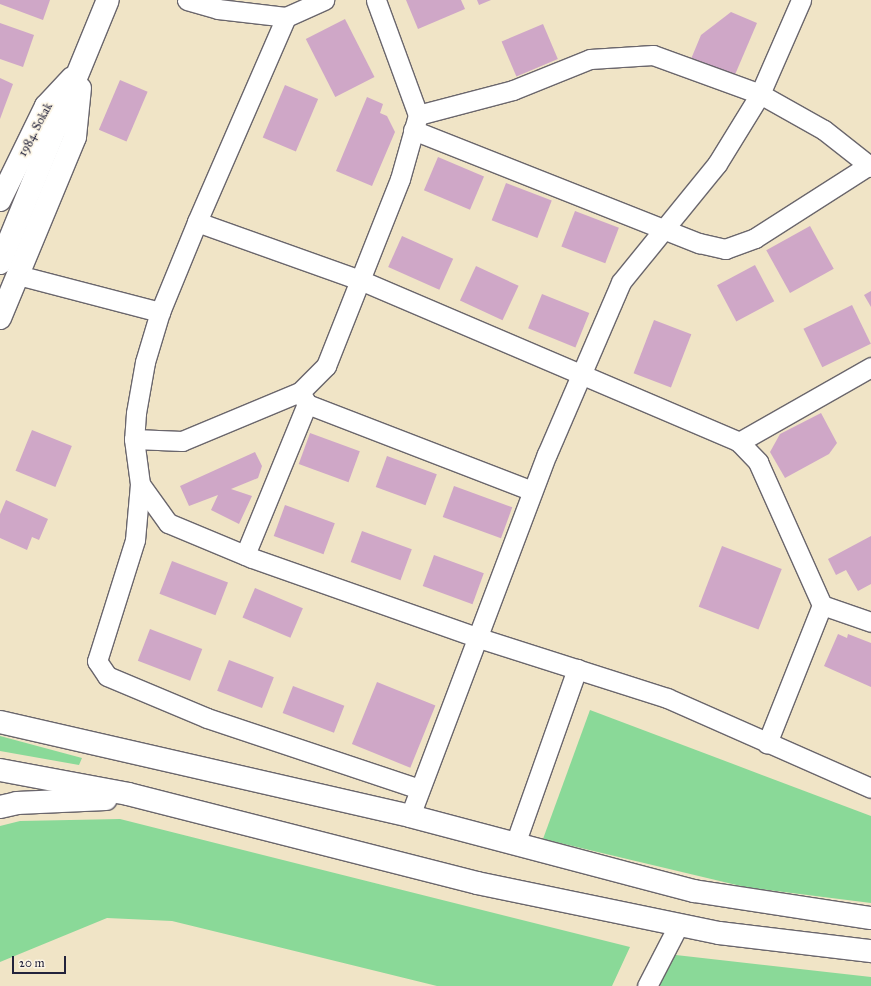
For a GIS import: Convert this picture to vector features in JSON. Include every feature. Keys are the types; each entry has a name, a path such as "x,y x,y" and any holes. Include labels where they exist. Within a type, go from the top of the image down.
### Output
{"main road":[{"path":"0,263 82,67 108,0"},
{"path":"0,318 75,138 82,67"},
{"name":"1984. Sokak","path":"0,200 46,106 82,67"},
{"path":"1,722 410,816 694,891 871,918"},
{"path":"0,770 139,797 477,883 719,933 871,951"},
{"path":"0,808 17,803 139,797"}],"street":[{"path":"187,0 218,10 286,17 324,0"},
{"path":"245,555 303,398 326,366 400,179 415,122 376,0"},
{"path":"410,816 532,491 621,282 663,228 717,164 760,94 802,0"},
{"path":"286,17 197,222 160,312 145,362 136,413 134,439 140,484 135,540 97,660 107,676 207,718 419,789"},
{"path":"653,55 760,94 824,130 870,166 755,238 725,249 699,243 415,122 513,90 590,59 653,55"},
{"path":"197,222 360,280 581,373 739,442 758,462 822,605 767,743"},
{"path":"18,275 160,312"},
{"path":"739,442 871,367"},
{"path":"134,439 182,441 303,398 532,491"},
{"path":"140,484 168,523 245,555 476,637 667,698 871,788"},
{"path":"822,605 869,619"},
{"path":"515,844 577,669"},
{"path":"647,986 679,924"}],"green space":[{"path":"590,710 871,816 871,903 745,887 543,839"},
{"path":"0,736 82,758 79,765 0,751"},
{"path":"120,819 630,947 612,986 437,986 172,921 107,918 0,962 0,826 20,821"},
{"path":"667,954 871,977 871,986 652,986"}],"building":[{"path":"0,0 50,0 43,20 0,4"},
{"path":"406,0 461,0 465,9 418,29"},
{"path":"477,0 491,0 479,5"},
{"path":"731,12 757,23 734,77 691,59 701,35"},
{"path":"345,19 375,77 335,97 306,39"},
{"path":"0,23 34,35 23,67 0,59"},
{"path":"543,24 558,59 516,77 502,42"},
{"path":"0,78 13,84 0,119"},
{"path":"120,80 148,92 127,141 99,130"},
{"path":"285,85 318,99 296,152 263,137"},
{"path":"367,97 383,104 380,113 387,116 395,132 372,186 336,171"},
{"path":"438,157 484,177 470,210 424,190"},
{"path":"506,183 552,201 537,238 492,220"},
{"path":"575,211 619,228 605,263 561,246"},
{"path":"810,226 834,269 790,293 766,250"},
{"path":"402,236 453,259 439,290 388,267"},
{"path":"755,265 774,301 736,321 717,285"},
{"path":"476,266 519,286 503,320 460,300"},
{"path":"871,291 871,307 864,295"},
{"path":"542,294 589,313 575,347 528,328"},
{"path":"852,305 871,344 822,367 803,329"},
{"path":"654,320 691,334 671,388 634,373"},
{"path":"821,413 837,443 829,454 785,478 770,452 780,434"},
{"path":"32,430 72,446 55,487 16,471"},
{"path":"310,433 360,451 349,482 299,464"},
{"path":"255,452 262,466 258,478 231,489 252,496 239,524 211,510 218,495 189,506 180,486"},
{"path":"387,456 437,474 426,505 376,487"},
{"path":"454,486 512,507 501,538 443,517"},
{"path":"6,500 48,519 39,540 32,537 27,550 0,538 0,514"},
{"path":"285,505 335,523 324,554 274,536"},
{"path":"362,531 412,549 401,580 351,562"},
{"path":"871,536 871,584 858,591 846,570 836,575 828,559"},
{"path":"722,546 782,569 758,630 699,607"},
{"path":"434,555 484,573 473,604 423,586"},
{"path":"172,561 228,583 215,615 159,594"},
{"path":"255,588 303,608 290,638 242,617"},
{"path":"150,629 202,649 190,681 138,661"},
{"path":"838,634 847,638 848,634 871,643 871,687 824,666"},
{"path":"229,660 274,677 262,708 217,691"},
{"path":"377,682 435,706 410,768 352,744"},
{"path":"293,686 344,706 334,733 283,713"}]}
